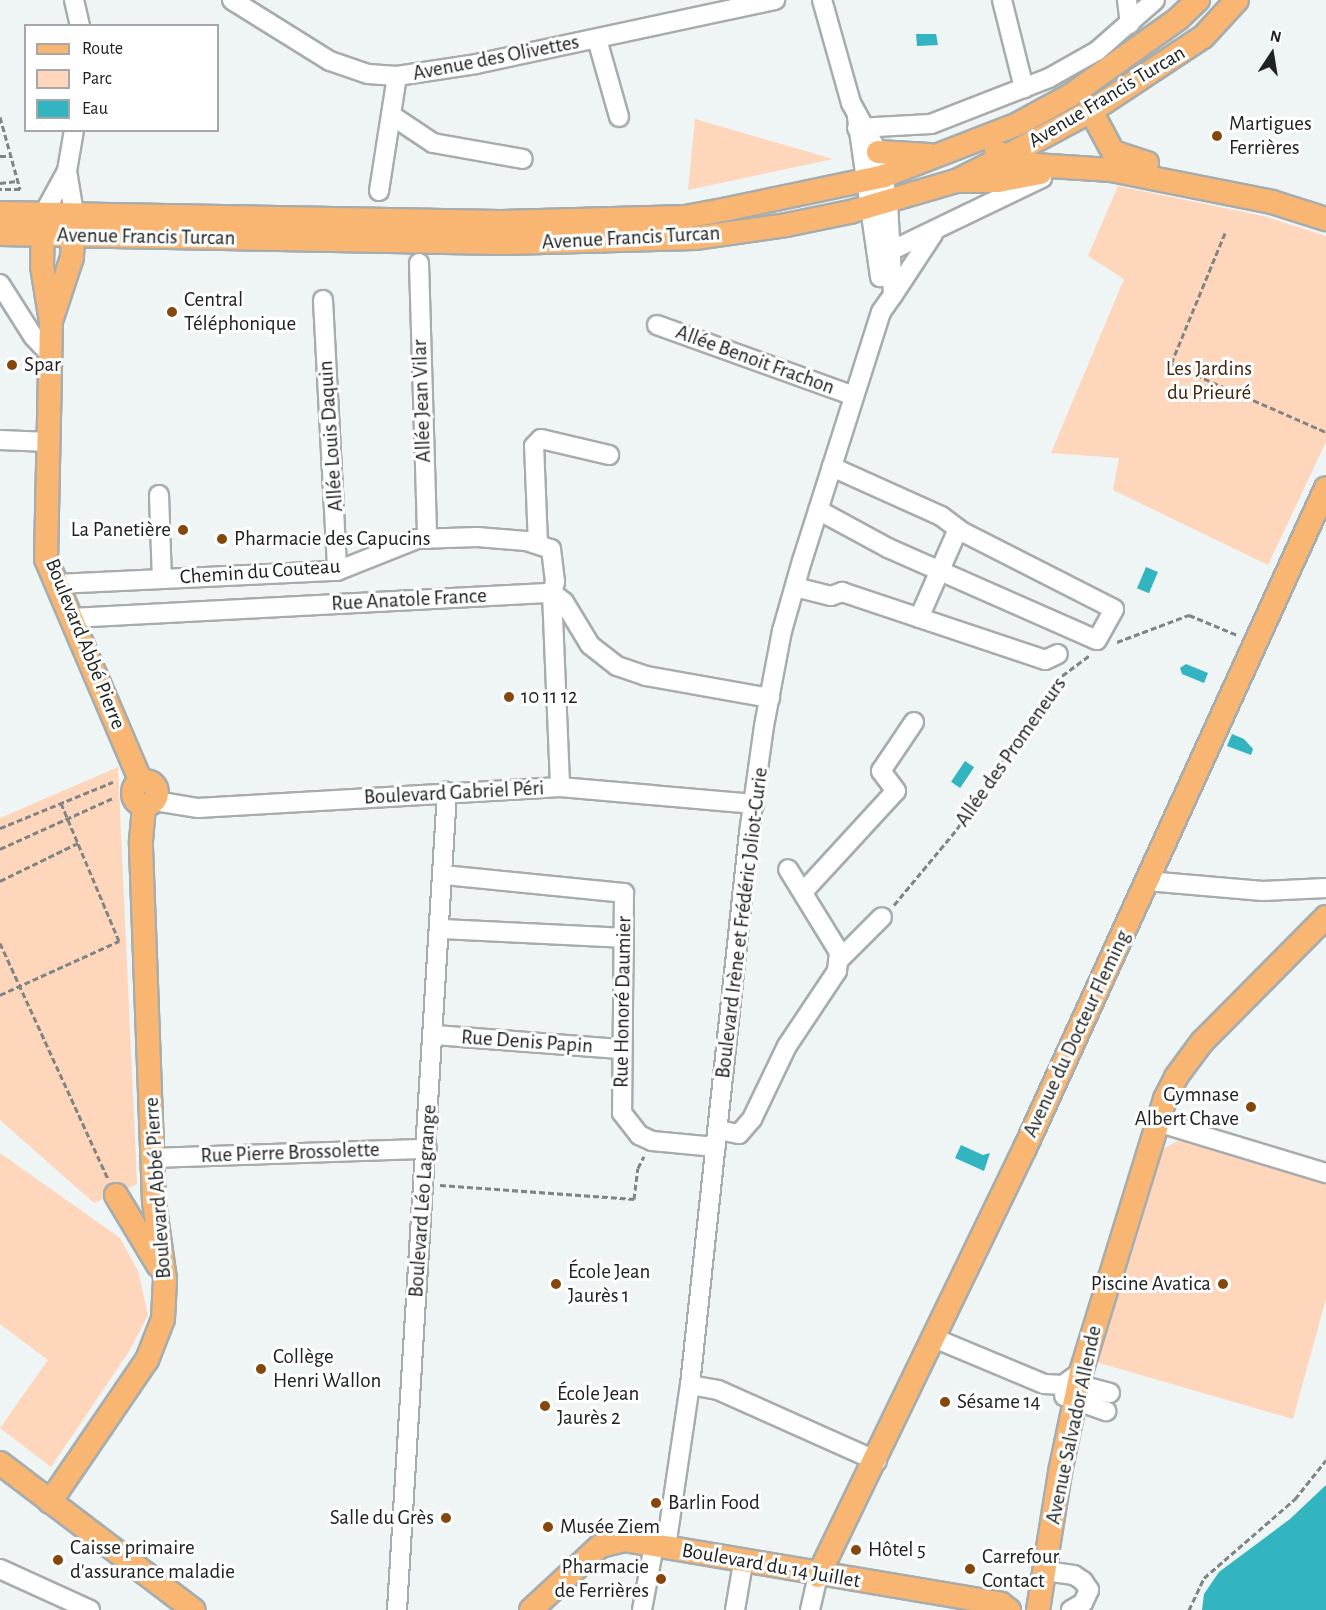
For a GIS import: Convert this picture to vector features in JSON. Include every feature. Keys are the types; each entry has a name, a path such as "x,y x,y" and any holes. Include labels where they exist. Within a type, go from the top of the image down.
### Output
{"main road":[{"name":"Avenue Francis Turcan","path":"0,234 42,235 74,224 502,222 685,216 874,179 940,156 1018,124 1071,95 1179,19 1198,0"},
{"name":"Avenue Francis Turcan","path":"0,213 44,213 74,224 418,243 694,238 878,205 956,181 1091,111 1203,37 1237,0"},
{"path":"1091,111 1108,147 1121,157 1226,182 1272,202 1326,219"},
{"path":"1005,156 1018,124"},
{"path":"978,140 1019,164 1056,170 1111,170 1272,202"},
{"path":"878,152 940,156"},
{"path":"956,181 998,181 1056,170"},
{"name":"Boulevard Abbé Pierre","path":"44,213 42,266 51,322 46,559 141,782 154,785 141,842 153,1168 164,1273 163,1320 147,1360 50,1502"},
{"name":"Boulevard Abbé Pierre","path":"51,322 72,257 74,224"},
{"name":"Avenue du Docteur Fleming","path":"818,1576 934,1338 1256,646 1326,488"},
{"name":"Avenue Salvador Allende","path":"1043,1609 1045,1571 1060,1472 1079,1387 1157,1122 1176,1077 1202,1042 1326,917"},
{"path":"116,1195 141,1201 153,1168"},
{"path":"116,1195 164,1273"},
{"path":"0,1462 194,1610"},
{"name":"Boulevard du 14 Juillet","path":"531,1610 600,1546 624,1540 743,1563 1005,1607 1043,1609"}],"street":[{"path":"74,0 80,24"},
{"name":"Avenue des Olivettes","path":"232,0 330,61 368,74 397,76 597,39 775,0"},
{"path":"822,0 860,123 874,179"},
{"path":"1002,0 1024,88"},
{"path":"1127,0 1130,24"},
{"path":"860,123 931,124 1024,88 1097,51 1155,0"},
{"path":"597,39 619,117"},
{"path":"379,191 397,76"},
{"path":"391,115 433,143 523,159"},
{"path":"860,123 878,152 874,179"},
{"path":"74,132 67,171 74,224"},
{"path":"885,254 1056,170"},
{"path":"44,213 67,171"},
{"name":"Boulevard Irène et Frédéric Joliot-Curie","path":"874,179 893,295 881,312"},
{"path":"893,295 936,230"},
{"name":"Boulevard Irène et Frédéric Joliot-Curie","path":"642,1610 660,1546 690,1385 754,804 770,698 795,587 881,312 885,254"},
{"name":"Allée Jean Vilar","path":"418,263 427,539"},
{"path":"0,284 33,336 51,355"},
{"name":"Allée Louis Daquin","path":"323,300 338,571"},
{"name":"Allée Benoit Frachon","path":"657,325 854,396"},
{"path":"560,787 552,593 555,582 551,549 538,544 534,446 541,439 609,455"},
{"path":"0,440 49,442"},
{"path":"818,510 940,571 1097,640 1114,609 958,529 941,516 832,466"},
{"path":"159,495 162,579"},
{"path":"919,618 958,529"},
{"name":"Chemin du Couteau","path":"57,584 338,571 427,539 477,537 538,544"},
{"path":"795,587 831,596 842,592 1045,660 1058,654"},
{"path":"552,593 564,602 590,645 617,666 646,676 770,698"},
{"name":"Rue Anatole France","path":"71,618 552,593"},
{"path":"803,892 896,791 881,771 914,722"},
{"name":"Boulevard Gabriel Péri","path":"150,803 198,808 560,787 754,804"},
{"name":"Boulevard Léo Lagrange","path":"397,1610 441,929 447,792"},
{"path":"652,1141 717,1139 739,1134 752,1119 787,1046 837,971 839,952 788,869"},
{"name":"Rue Honoré Daumier","path":"444,875 624,893 620,1049 622,1113 639,1135 652,1141"},
{"path":"1147,881 1263,891 1326,888"},
{"path":"838,962 882,918"},
{"path":"441,929 623,938"},
{"name":"Rue Denis Papin","path":"434,1035 620,1049"},
{"path":"1157,1122 1326,1173"},
{"name":"Rue Pierre Brossolette","path":"153,1168 427,1149"},
{"path":"934,1338 1044,1384 1079,1387"},
{"path":"1044,1384 1079,1387 1108,1402"},
{"path":"690,1385 718,1390 876,1461"},
{"path":"735,1610 743,1563"},
{"path":"0,1569 90,1610"},
{"path":"1045,1571 1074,1575 1089,1590 1083,1603 1071,1610"},
{"path":"810,1610 818,1576"}],"path":[{"path":"0,117 20,189 0,189"},
{"path":"0,156 11,156"},
{"path":"0,183 17,181"},
{"path":"1225,233 1171,363 1326,432"},
{"path":"1108,645 1189,615 1247,639 1256,646"},
{"name":"Allée des Promeneurs","path":"882,918 957,829 1055,681 1098,649"},
{"path":"0,828 113,782"},
{"path":"0,849 115,797"},
{"path":"0,995 119,941 61,803"},
{"path":"0,881 78,843"},
{"path":"0,943 116,1195"},
{"path":"424,1184 634,1199 638,1168 652,1141"},
{"path":"1189,1610 1204,1578 1295,1499 1326,1461"}],"green space":[{"path":"695,119 833,159 688,190"},
{"name":"Les Jardins du Prieuré","path":"1118,186 1263,216 1326,236 1326,442 1268,565 1113,490 1119,458 1051,453 1124,279 1088,256"},
{"path":"118,767 137,1184 94,1203 0,1120 0,818"},
{"name":"Piscine Avatica","path":"1183,1138 1326,1178 1326,1299 1293,1419 1096,1362 1163,1149"},
{"path":"0,1153 120,1238 138,1271 148,1315 128,1353 51,1467 0,1428 48,1360 0,1324"}],"water":[{"path":"916,34 936,34 938,45 917,46"},
{"path":"1146,567 1158,572 1149,593 1137,588"},
{"path":"1186,664 1208,673 1204,683 1182,674 1180,668"},
{"path":"1232,734 1244,739 1253,749 1251,755 1227,746"},
{"path":"965,761 974,767 960,788 951,782"},
{"path":"961,1145 983,1155 990,1153 984,1171 955,1158"},
{"path":"1326,1485 1326,1610 1202,1610 1204,1594 1219,1572 1290,1519"}],"place":[{"name":"Martigues Ferrières","path":"1217,136"},
{"name":"Central Téléphonique","path":"172,312"},
{"name":"Spar","path":"12,365"},
{"name":"La Panetière","path":"183,530"},
{"name":"Pharmacie des Capucins","path":"222,539"},
{"name":"10 11 12","path":"509,697"},
{"name":"Gymnase Albert Chave","path":"1251,1107"},
{"name":"École Jean Jaurès 1","path":"556,1284"},
{"name":"Piscine Avatica","path":"1223,1284"},
{"name":"Collège Henri Wallon","path":"261,1369"},
{"name":"Sésame 14","path":"945,1402"},
{"name":"École Jean Jaurès 2","path":"545,1406"},
{"name":"Barlin Food","path":"656,1503"},
{"name":"Salle du Grès","path":"446,1518"},
{"name":"Musée Ziem","path":"548,1527"},
{"name":"Hôtel 5","path":"856,1550"},
{"name":"Caisse primaire d'assurance maladie","path":"58,1560"},
{"name":"Carrefour Contact","path":"970,1569"},
{"name":"Pharmacie de Ferrières","path":"661,1579"}]}
